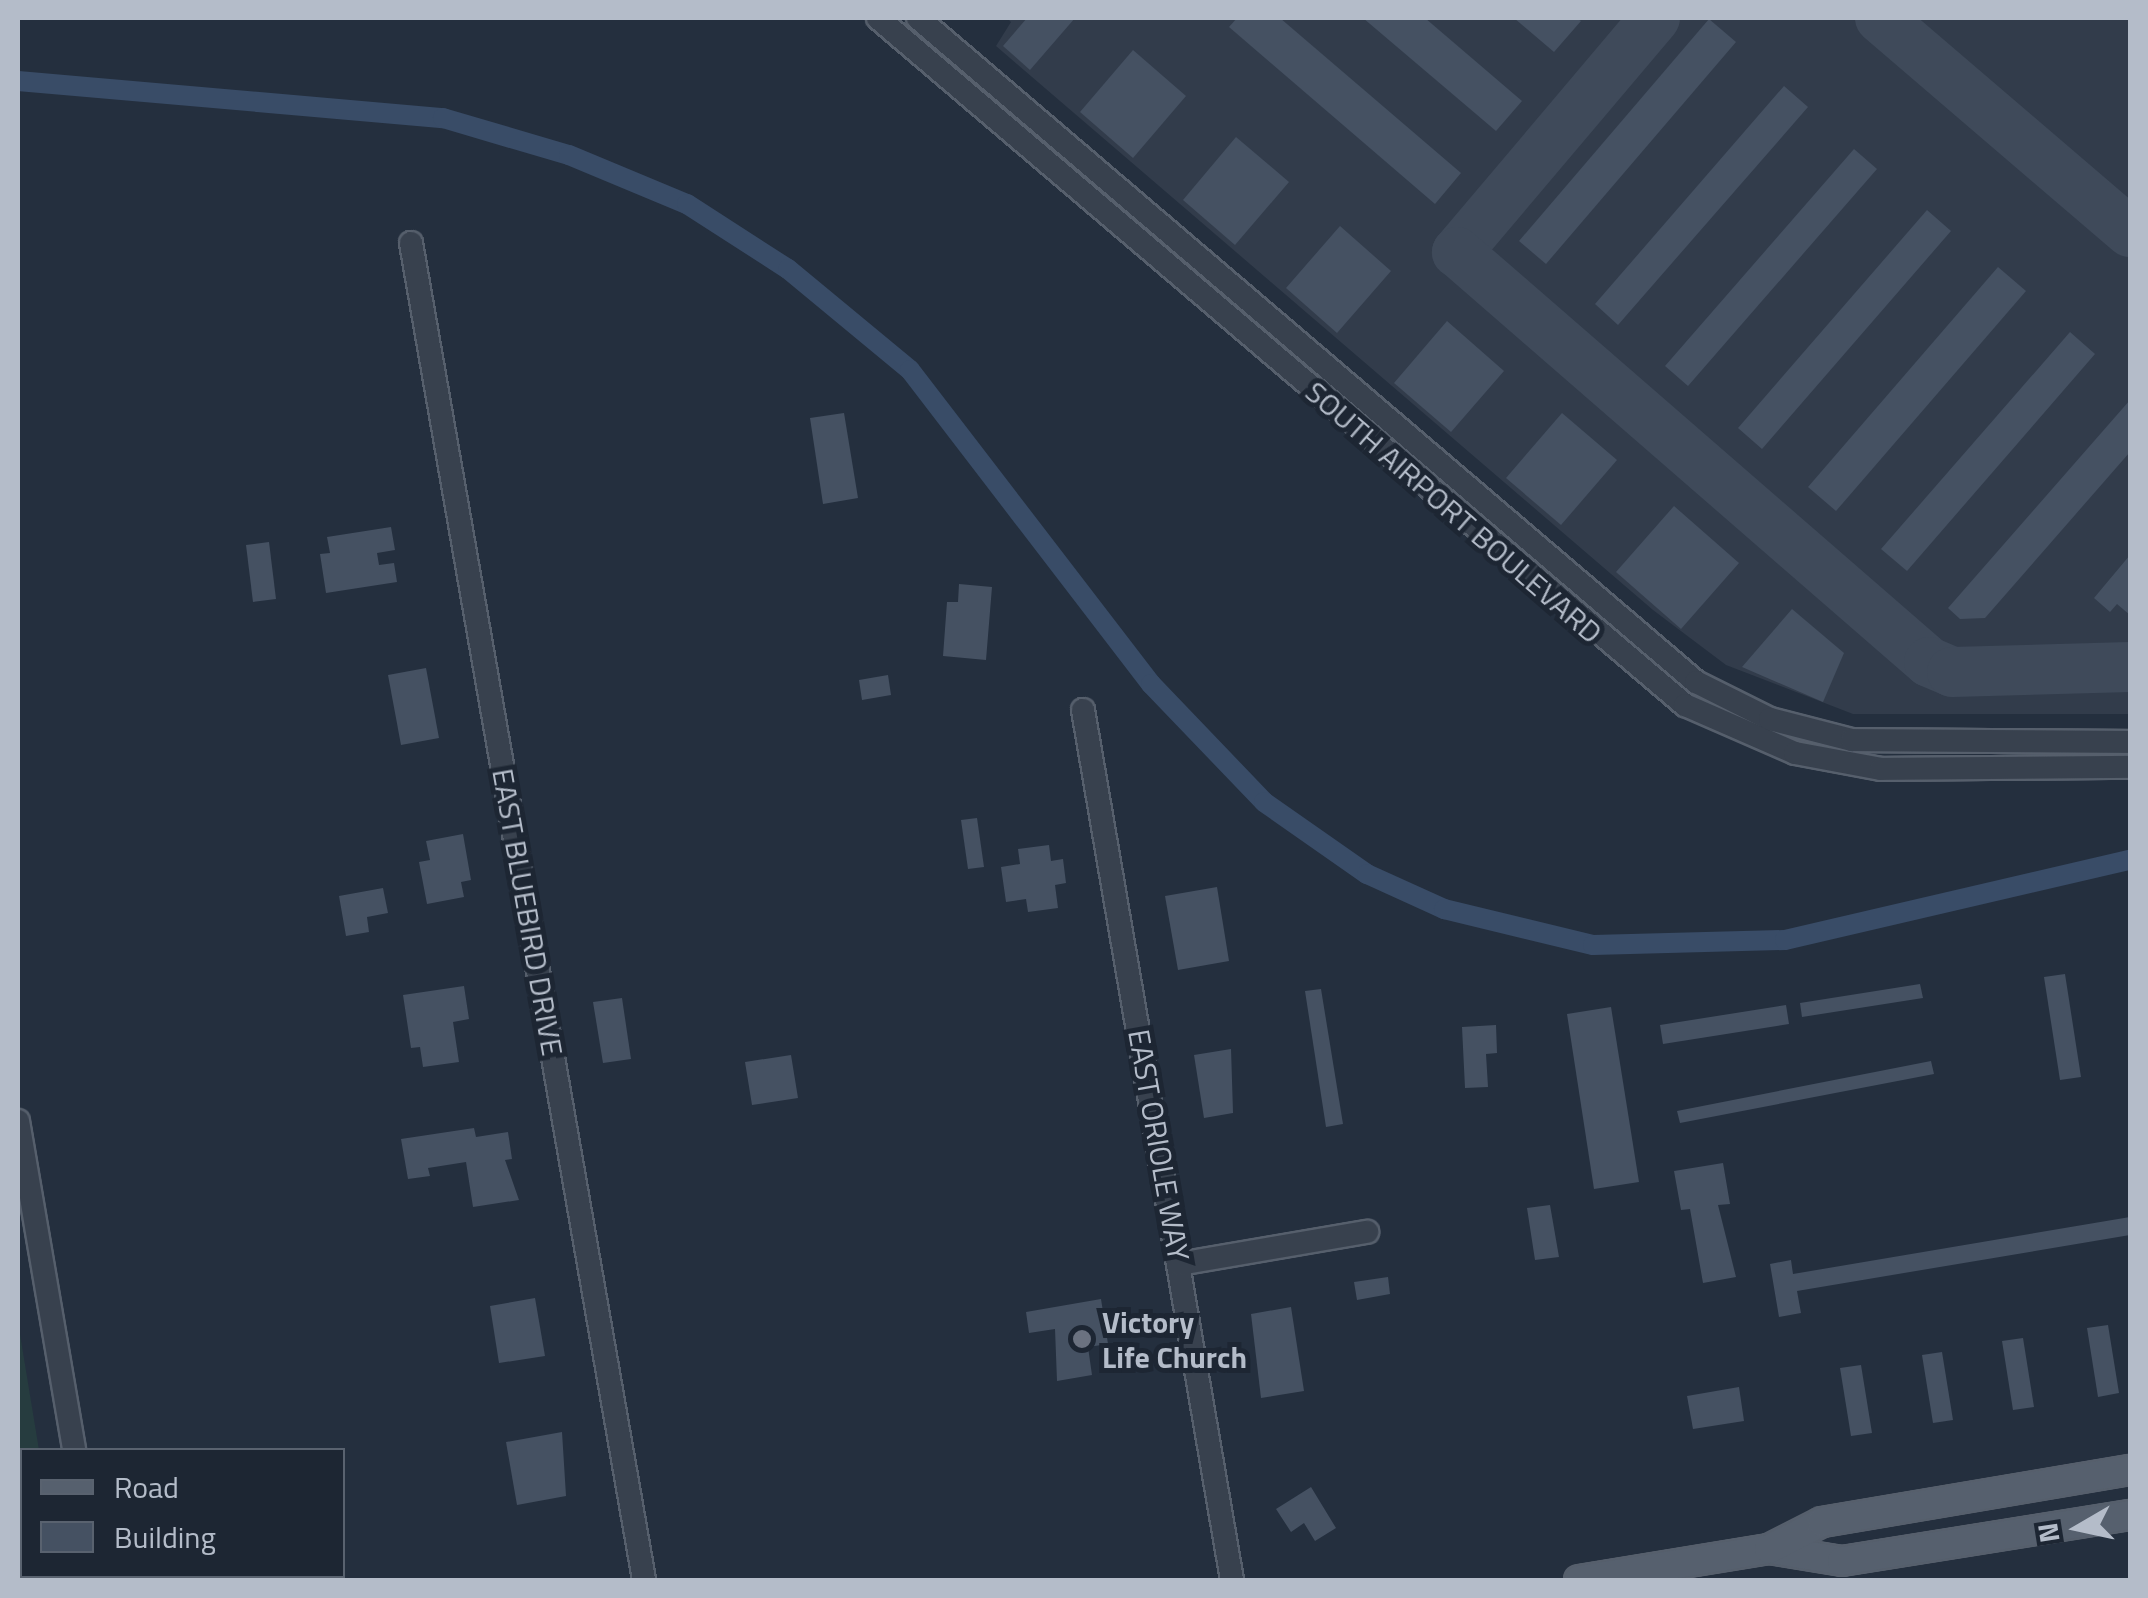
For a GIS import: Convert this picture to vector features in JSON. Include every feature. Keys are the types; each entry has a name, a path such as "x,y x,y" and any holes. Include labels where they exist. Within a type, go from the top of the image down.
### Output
{"main road":[{"path":"1580,1580 1770,1548 1822,1522 2129,1480"},
{"path":"1770,1548 1842,1561 2130,1515"}],"street":[{"name":"SOUTH AIRPORT BOULEVARD","path":"878,18 1685,705 1795,753 1881,769 2130,767"},
{"name":"SOUTH AIRPORT BOULEVARD","path":"918,18 1696,682 1816,733 1884,743 2130,742"},
{"path":"936,67 954,48"},
{"name":"EAST BLUEBIRD DRIVE","path":"412,243 644,1580"},
{"name":"EAST ORIOLE WAY","path":"1084,710 1232,1580"},
{"path":"1975,769 1976,743"},
{"path":"18,1120 74,1448"},
{"path":"1179,1264 1368,1232"}],"shaded area":[{"path":"1007,18 2130,18 2130,714 1853,714 1726,665 1653,610 996,46 1011,22"}],"green space":[{"path":"18,1322 39,1448 20,1448 20,1578 61,1580 18,1580"}],"building":[{"path":"1027,18 1075,18 1030,70 1003,46"},
{"path":"1237,18 1280,18 1461,173 1435,204 1229,27"},
{"path":"1363,18 1425,18 1522,101 1496,131"},
{"path":"1514,18 1576,18 1581,21 1554,52"},
{"path":"1709,19 1736,42 1546,264 1519,241"},
{"path":"1133,50 1186,96 1133,158 1080,112"},
{"path":"1784,86 1808,107 1618,325 1595,304"},
{"path":"1236,137 1289,182 1235,245 1183,200"},
{"path":"1854,149 1877,169 1688,386 1665,366"},
{"path":"1927,210 1951,231 1762,449 1738,428"},
{"path":"1340,226 1391,271 1337,333 1286,288"},
{"path":"1998,267 2026,291 1836,511 1808,487"},
{"path":"1447,321 1504,371 1451,432 1394,383"},
{"path":"2070,332 2095,354 1907,571 1881,549"},
{"path":"2130,400 2130,452 1985,618 1960,619 1948,608"},
{"path":"844,413 858,498 823,504 810,418"},
{"path":"1562,413 1617,460 1561,525 1506,478"},
{"path":"1674,506 1739,563 1681,629 1616,572"},
{"path":"391,527 395,550 377,553 379,565 394,563 397,582 326,593 320,554 330,553 327,537"},
{"path":"269,542 276,599 253,602 246,545"},
{"path":"2130,555 2130,615 2117,604 2110,612 2094,598"},
{"path":"959,584 992,587 986,660 943,656 947,602 958,602"},
{"path":"1792,609 1844,653 1823,702 1742,667"},
{"path":"426,668 439,738 401,745 388,675"},
{"path":"888,675 891,695 862,700 859,680"},
{"path":"977,818 984,867 968,869 961,820"},
{"path":"463,834 471,880 461,882 464,897 427,904 419,862 430,860 426,841"},
{"path":"1049,845 1051,861 1063,859 1066,883 1055,885 1058,908 1028,912 1026,899 1006,902 1001,867 1020,864 1018,849"},
{"path":"1217,887 1229,961 1178,970 1165,896"},
{"path":"383,888 388,913 367,917 369,932 346,936 339,896"},
{"path":"2065,974 2081,1077 2060,1080 2044,977"},
{"path":"1920,984 1923,998 1802,1017 1800,1003"},
{"path":"464,986 469,1019 453,1022 459,1062 423,1067 420,1047 411,1048 403,995"},
{"path":"1321,989 1343,1124 1326,1127 1305,991"},
{"path":"622,998 631,1059 603,1063 593,1002"},
{"path":"1786,1005 1789,1024 1663,1044 1660,1025"},
{"path":"1611,1007 1639,1182 1594,1189 1567,1014"},
{"path":"1496,1025 1497,1053 1486,1054 1488,1087 1465,1088 1462,1027"},
{"path":"1231,1049 1233,1113 1204,1118 1194,1055"},
{"path":"791,1055 798,1098 752,1105 745,1062"},
{"path":"1931,1061 1934,1074 1680,1123 1677,1111"},
{"path":"474,1128 476,1137 508,1132 512,1159 505,1160 519,1200 473,1207 466,1162 428,1168 430,1176 408,1179 401,1139"},
{"path":"1723,1163 1730,1204 1718,1205 1736,1277 1703,1283 1690,1209 1681,1210 1674,1171"},
{"path":"1550,1205 1559,1257 1535,1260 1527,1208"},
{"path":"2130,1217 2130,1235 1797,1291 1801,1313 1779,1317 1770,1264 1791,1260 1793,1274"},
{"path":"1388,1277 1390,1294 1357,1300 1354,1282"},
{"path":"535,1298 545,1356 499,1363 490,1306"},
{"name":"Victory Life Church","path":"1101,1299 1108,1344 1088,1347 1092,1375 1057,1381 1055,1329 1029,1333 1026,1312"},
{"path":"1291,1307 1304,1391 1261,1398 1251,1314"},
{"path":"2108,1325 2119,1393 2098,1397 2087,1328"},
{"path":"2023,1338 2034,1407 2013,1410 2002,1341"},
{"path":"1942,1352 1953,1420 1933,1423 1922,1355"},
{"path":"1861,1365 1872,1433 1851,1436 1840,1368"},
{"path":"1739,1387 1744,1421 1693,1429 1687,1396"},
{"path":"562,1432 566,1496 517,1505 506,1442"},
{"path":"1311,1487 1336,1528 1315,1541 1304,1523 1291,1532 1276,1509"}],"waterway":[{"path":"18,81 443,118 569,155 687,204 788,269 910,370 1151,684 1264,802 1367,874 1444,909 1593,945 1785,940 2130,860"}],"taxiway":[{"path":"1655,18 1457,252 1929,662 1952,672 2130,667"},
{"path":"1880,18 2130,232"}],"place":[{"name":"Victory Life Church","path":"1082,1339"}]}
